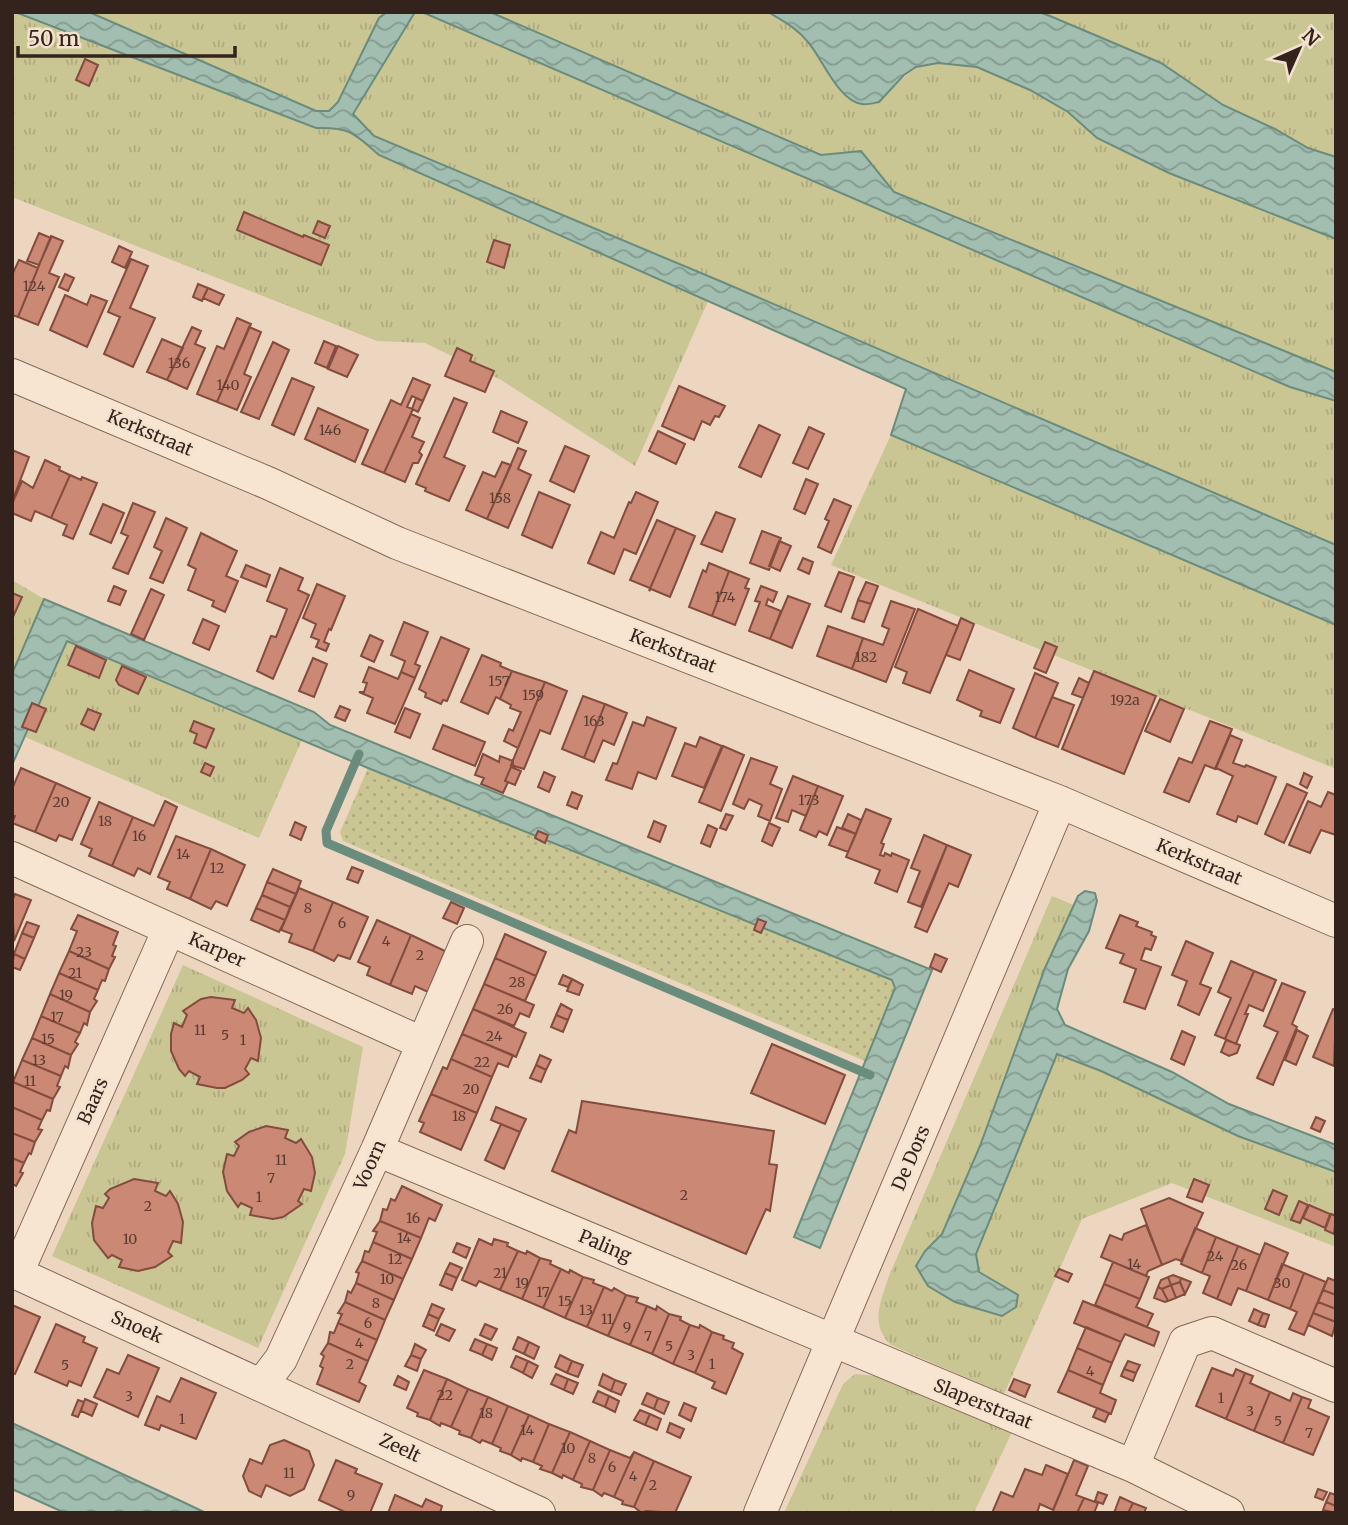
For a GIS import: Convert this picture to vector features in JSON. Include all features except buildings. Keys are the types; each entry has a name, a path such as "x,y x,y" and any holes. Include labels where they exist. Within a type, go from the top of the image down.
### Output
{"street":[{"name":"Kerkstraat","path":"12,375 270,484 397,543 1060,802 1336,921"},
{"name":"De Dors","path":"760,1513 1060,802"},
{"name":"Karper","path":"12,858 422,1043"},
{"name":"Baars","path":"15,1272 169,929"},
{"name":"Voorn","path":"262,1384 281,1359 377,1150 467,941"},
{"name":"Paling","path":"377,1150 833,1342"},
{"name":"Snoek","path":"15,1272 262,1384"},
{"path":"1133,1466 1185,1342 1212,1333 1336,1386"},
{"name":"Slaperstraat","path":"833,1342 1133,1466 1228,1513"},
{"name":"Zeelt","path":"262,1384 538,1513"}],"green space":[{"path":"12,12 315,128 344,130 379,155 708,301 635,466 501,380 425,343 377,341 12,197"},
{"path":"89,12 387,12 379,18 338,102 329,111 316,111"},
{"path":"415,12 422,12 1290,387 1336,401 1336,545 374,136 353,114"},
{"path":"490,12 768,12 800,33 850,99 879,102 912,71 939,63 989,71 1023,85 1071,114 1095,136 1113,147 1336,239 1336,372 894,192 861,151 821,155"},
{"path":"1039,12 1336,12 1336,157 1308,148 1223,105 1161,63"},
{"path":"891,435 1336,625 1336,769 831,565"},
{"path":"12,580 44,599 12,674"},
{"path":"67,641 302,740 259,838 25,737"},
{"path":"368,768 892,980 896,987 865,1061 343,841 340,832"},
{"path":"1052,896 1074,905 1045,968 980,1146 942,1234 925,1251 955,1302 1002,1315 1016,1307 1018,1295 979,1271 976,1254 1057,1053 1238,1136 1336,1172 1336,1247 1172,1183 1082,1219 1004,1394 891,1345 880,1329 879,1312 889,1276"},
{"path":"183,965 363,1047 345,1154 258,1348 52,1256"},
{"path":"855,1374 889,1377 1012,1432 974,1513 784,1513 843,1384"}],"water":[{"path":"15,12 89,12 316,111 329,111 338,102 379,18 387,12 415,12 353,114 374,136 1336,545 1336,625 891,435 906,389 379,155 344,130 316,128"},
{"path":"422,12 490,12 821,155 861,151 894,192 1336,372 1336,401 1290,387"},
{"path":"768,12 1039,12 1050,16 1161,63 1223,105 1308,148 1336,157 1336,239 1169,173 1097,138 1068,112 1030,90 977,67 938,63 916,67 904,75 879,102 864,104 854,101 838,88 804,37"},
{"path":"44,599 314,712 330,725 932,970 820,1248 794,1237 895,988 892,980 368,768 67,641 12,765 12,674"},
{"path":"1085,891 1095,893 1097,901 1089,931 1068,969 1057,1009 1065,1025 1172,1072 1229,1104 1336,1145 1336,1172 1238,1136 1101,1071 1057,1054 976,1254 979,1272 1018,1295 1016,1307 1002,1316 955,1302 928,1286 916,1266 925,1251 942,1234 980,1146 1045,968 1078,896"},
{"path":"12,1423 206,1513 65,1513 12,1489"}],"waterway":[{"path":"359,754 326,831 327,843 870,1075"}]}
